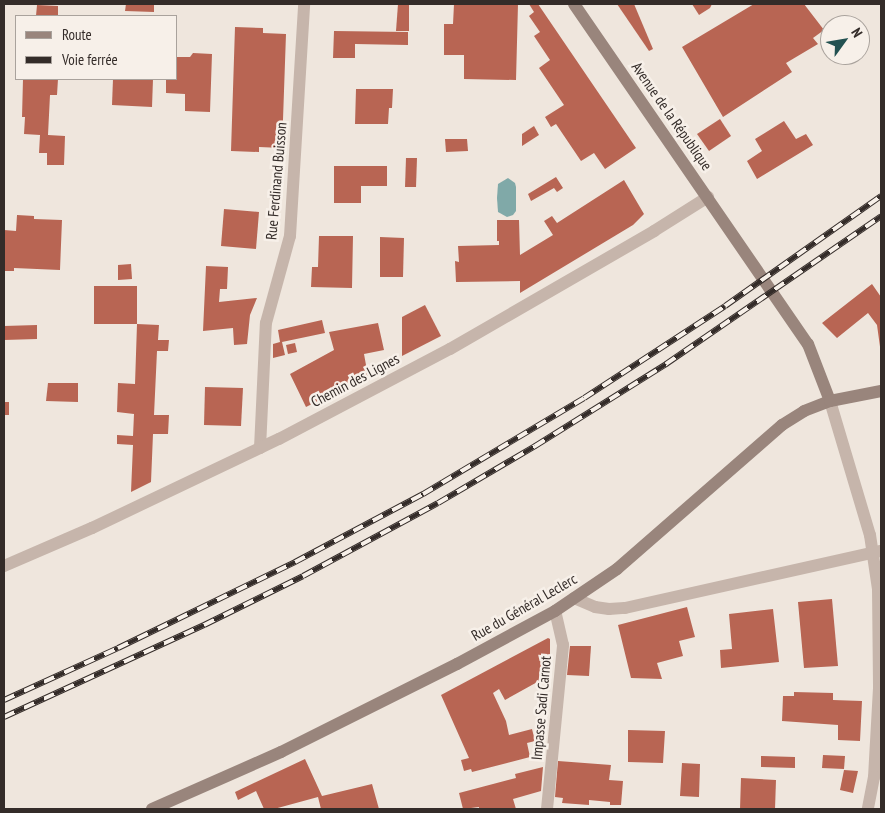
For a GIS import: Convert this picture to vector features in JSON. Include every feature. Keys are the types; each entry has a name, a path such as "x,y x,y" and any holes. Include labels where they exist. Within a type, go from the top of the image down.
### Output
{"street":[{"name":"Rue Ferdinand Buisson","path":"260,448 266,323 290,236 304,4"},
{"name":"Avenue de la République","path":"574,4 799,330 815,359 830,400"},
{"name":"Chemin des Lignes","path":"4,566 92,528 260,448 450,349 654,231 708,197"},
{"name":"Rue du Général Leclerc","path":"152,809 165,807 281,752 457,664 555,611 617,569 782,425 804,411 830,400 881,392"},
{"path":"830,400 870,535 877,552 879,688 874,776 868,809"},
{"path":"574,598 595,607 609,610 625,608 877,552"},
{"name":"Impasse Sadi Carnot","path":"547,809 563,645 555,611"}],"water":[{"path":"508,178 515,183 516,187 516,211 513,215 507,217 498,212 497,198 498,184"}],"building":[{"path":"126,4 154,4 154,12 125,11"},
{"path":"398,4 409,4 409,31 396,31"},
{"path":"454,4 518,4 516,80 464,79 464,55 444,55 444,24 453,24"},
{"path":"529,4 538,4 636,148 605,169 594,153 581,161 556,124 551,127 545,117 564,105 539,68 550,60 534,36 540,32 529,16 534,12"},
{"path":"617,4 634,4 653,49 649,51"},
{"path":"692,4 712,4 710,8 699,15"},
{"path":"754,4 804,4 820,25 820,33 813,38 818,44 786,63 792,72 723,117 682,47"},
{"path":"37,5 58,6 58,15 36,15"},
{"path":"235,27 263,28 263,33 286,34 282,148 259,147 259,152 231,151"},
{"path":"334,31 408,32 408,45 355,44 355,58 333,58"},
{"path":"193,53 212,54 210,112 185,111 185,94 166,93 166,80 178,80 178,57 190,57"},
{"path":"23,80 58,80 57,95 50,95 48,135 65,136 64,165 47,165 47,153 39,153 40,135 24,134 25,117 22,117"},
{"path":"113,80 153,80 152,107 112,105"},
{"path":"356,89 393,89 392,108 389,108 388,124 355,124"},
{"path":"720,119 731,136 709,151 697,134"},
{"path":"784,121 796,139 806,134 813,145 757,179 747,161 762,151 755,139"},
{"path":"534,126 539,135 522,146 522,134"},
{"path":"445,139 467,139 468,151 446,152"},
{"path":"406,158 417,158 416,187 405,187"},
{"path":"334,166 387,166 387,186 361,186 361,203 334,203"},
{"path":"556,177 563,188 557,192 554,188 531,201 528,194"},
{"path":"624,180 644,214 633,225 520,293 520,281 456,282 455,261 459,262 458,246 499,245 499,241 497,241 497,220 519,220 520,255 553,235 544,221 552,216 557,223"},
{"path":"224,209 259,212 256,249 221,246"},
{"path":"17,215 34,216 34,219 62,220 60,270 14,268 14,271 4,271 4,230 16,231"},
{"path":"319,236 353,236 352,288 311,287 312,267 318,267"},
{"path":"380,237 404,238 403,277 380,277"},
{"path":"131,264 132,279 118,280 118,265"},
{"path":"206,266 228,267 227,289 220,289 219,302 257,298 250,315 247,344 234,345 233,328 203,331"},
{"path":"872,284 881,297 881,354 877,325 868,313 837,338 822,323"},
{"path":"94,286 137,286 137,324 94,324"},
{"path":"425,305 441,336 402,356 402,317"},
{"path":"322,320 325,333 282,342 285,355 273,358 273,344 280,342 278,330"},
{"path":"378,323 384,350 364,354 368,376 306,407 290,374 334,350 329,332"},
{"path":"137,324 159,325 158,340 169,340 168,351 157,351 154,415 169,415 168,434 153,434 151,482 131,492 133,445 117,444 117,435 133,436 134,414 117,412 118,383 135,384"},
{"path":"37,325 37,339 4,340 4,326"},
{"path":"295,343 297,352 288,354 286,345"},
{"path":"48,383 78,383 78,402 46,401"},
{"path":"205,387 243,388 241,426 204,425"},
{"path":"4,402 9,402 9,415 4,415"},
{"path":"832,599 838,666 804,668 798,602"},
{"path":"687,607 695,637 679,641 683,656 657,663 662,679 631,678 618,625"},
{"path":"773,609 779,662 721,668 720,650 732,649 729,614"},
{"path":"548,638 550,639 550,675 505,700 499,689 493,693 506,721 509,735 532,729 535,741 527,743 530,757 472,772 471,769 464,771 461,760 469,758 441,695"},
{"path":"570,646 591,646 589,676 567,675"},
{"path":"794,692 833,693 833,700 862,701 860,741 838,740 838,725 782,721 783,696 794,696"},
{"path":"628,730 665,731 663,763 628,762"},
{"path":"823,755 845,756 844,769 822,768"},
{"path":"761,756 795,757 795,768 761,767"},
{"path":"305,759 322,796 372,784 379,809 321,809 318,797 274,809 264,809 256,791 238,800 235,792"},
{"path":"558,761 611,765 609,780 623,781 621,805 610,805 610,802 589,800 589,805 562,803 563,798 555,797"},
{"path":"682,763 700,764 699,797 680,796"},
{"path":"543,767 541,791 513,799 516,809 479,809 479,807 463,809 459,793 516,778 515,774"},
{"path":"844,770 858,771 853,793 840,790"},
{"path":"741,778 776,780 775,809 740,809"}],"railway":[{"path":"4,700 118,648 295,562 423,494 584,398 725,306 881,196"},
{"path":"4,717 204,625 303,576 438,503 535,446 666,364 881,216"}]}
